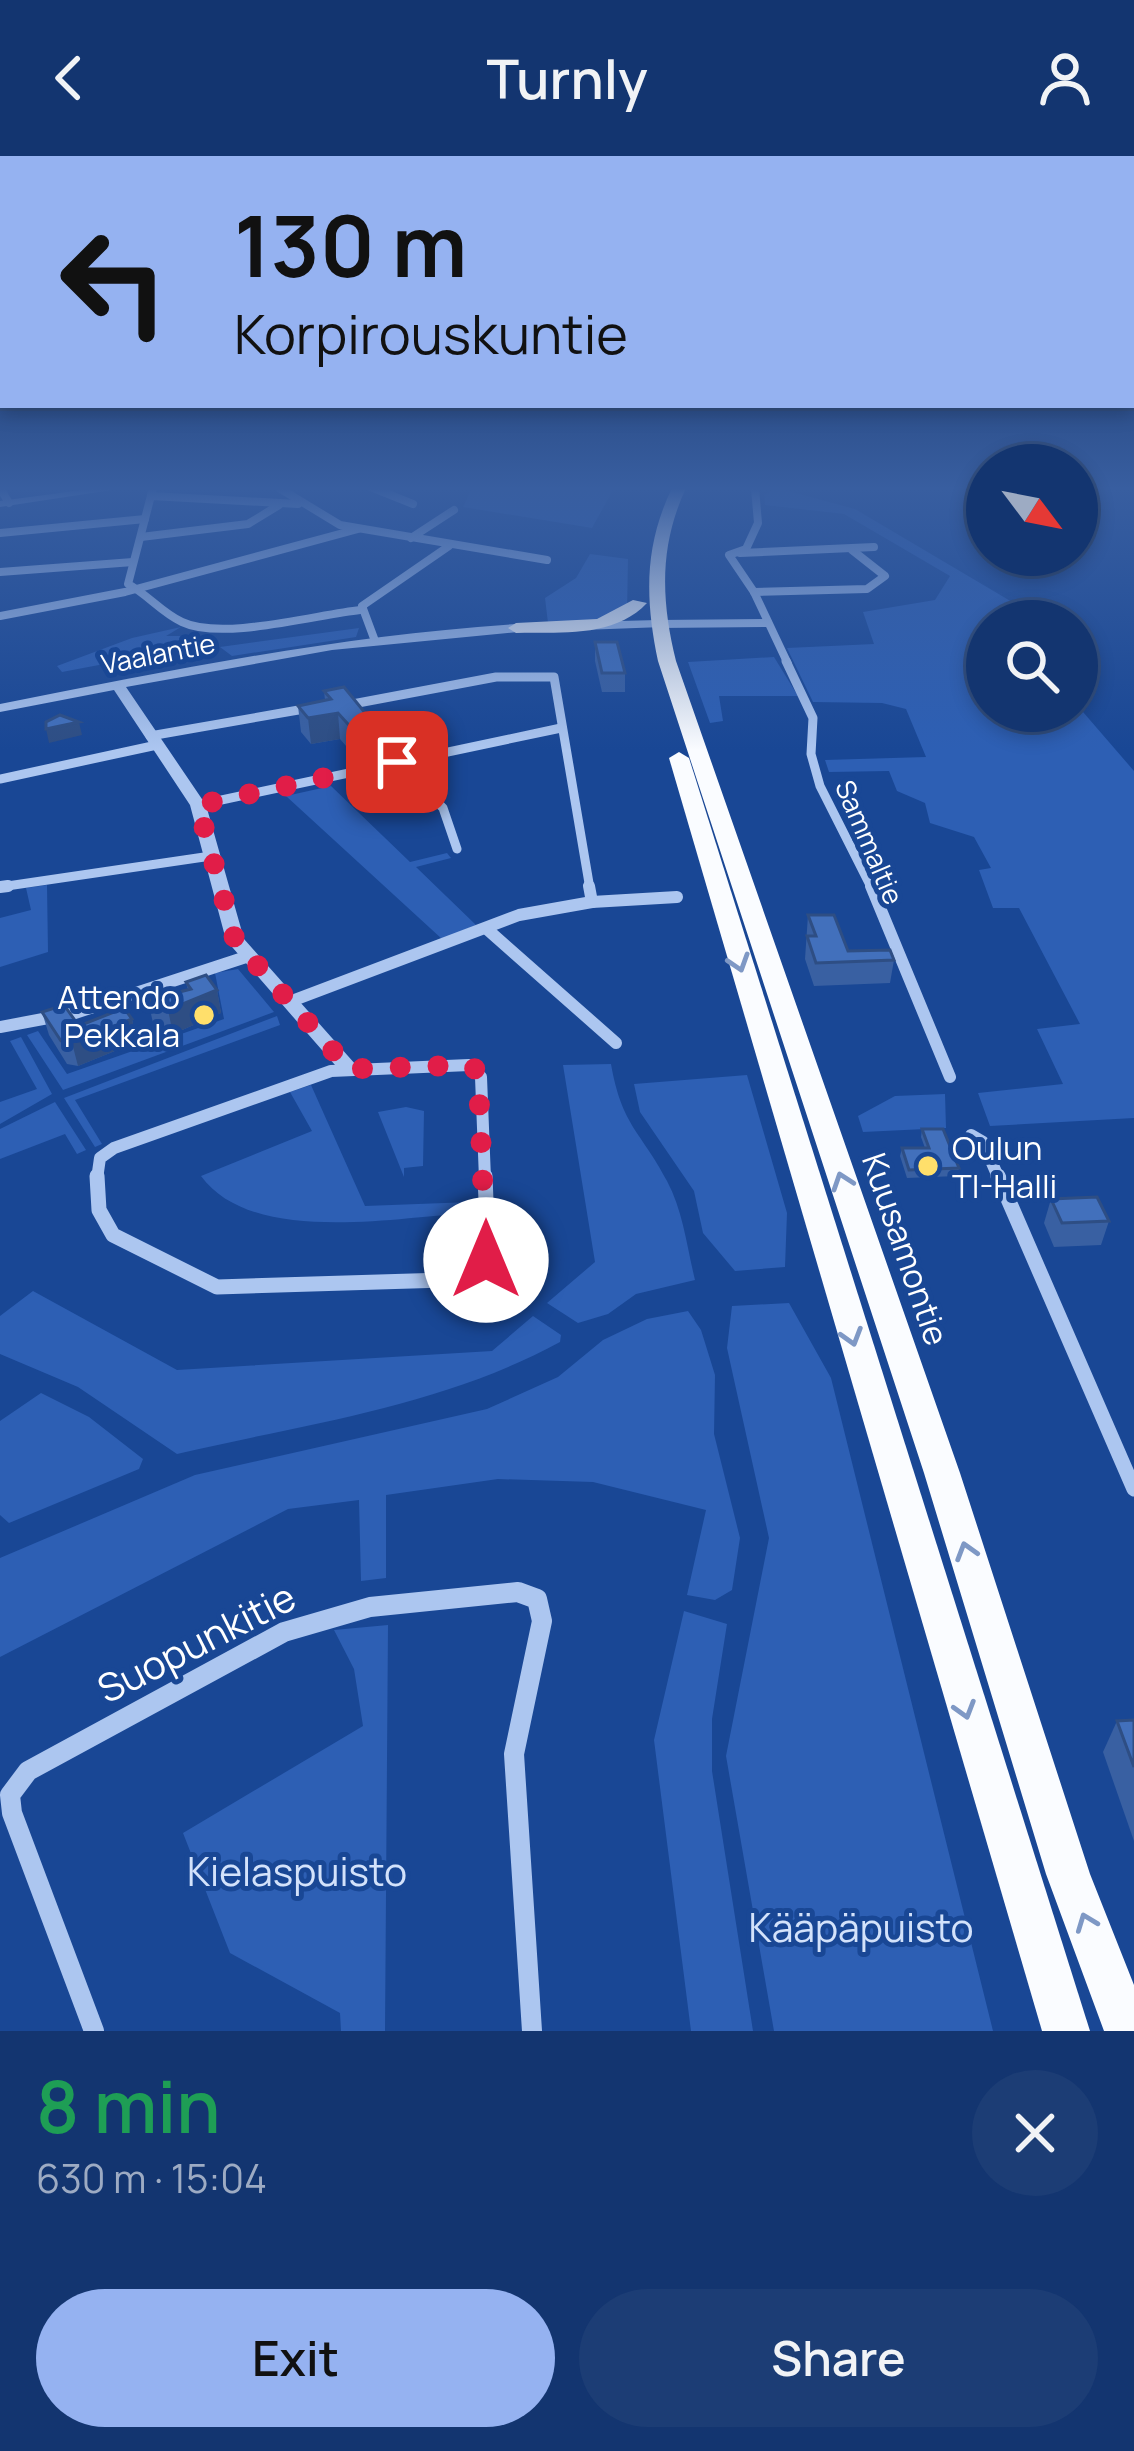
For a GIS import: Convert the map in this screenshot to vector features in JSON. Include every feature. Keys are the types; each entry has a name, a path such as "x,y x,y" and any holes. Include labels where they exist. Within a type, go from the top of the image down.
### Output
{"highway":[{"name":"Kuusamontie","path":"649,576 654,623 708,865 1066,2031"},
{"name":"Kuusamontie","path":"655,576 654,623 701,771 942,1473 1068,1874 1128,2031"},
{"path":"516,628 606,622 626,616 654,623"}],"street":[{"path":"130,576 128,584 189,625 360,610 371,596 403,576"},
{"path":"0,616 184,576"},
{"name":"Sammaltie","path":"742,576 813,718 816,735 810,752 820,780 869,880 905,984 950,1077"},
{"path":"754,592 866,589 884,576"},
{"path":"360,610 375,641"},
{"path":"654,623 768,623"},
{"name":"Vaalantie","path":"397,638 654,623"},
{"name":"Vaalantie","path":"0,708 375,641 516,628"},
{"path":"0,778 153,741 496,677 554,677 592,902"},
{"path":"118,685 198,805 226,920 249,956 349,1069"},
{"path":"198,805 561,728"},
{"path":"397,762 443,808 458,849"},
{"path":"0,887 211,856"},
{"path":"289,1002 518,915 592,902 676,898"},
{"path":"488,930 616,1043"},
{"path":"0,1027 75,1012 249,956"},
{"path":"469,1065 478,1071 488,1250 478,1270 445,1280 217,1287 104,1228 97,1173 100,1158 114,1148 219,1108 349,1069 469,1065"},
{"path":"970,1135 983,1142 1134,1489"},
{"name":"Suopunkitie","path":"94,2031 12,1813 10,1795 28,1771 284,1632 327,1615 371,1604 518,1592 537,1599 542,1621 514,1754 532,2031"}],"green space":[{"path":"628,576 627,612 613,619 548,623 545,598 576,578"},
{"path":"949,576 966,576 1009,600 966,600 966,732 1098,729 1134,771 1134,1118 990,1126 978,1093 1063,1084 1037,1029 1080,1024 1019,908 993,908 979,870 991,868 974,837 930,823 925,803 897,791 889,771 829,772 825,760 926,757 906,709 882,703 813,702 787,648 874,644 863,612 935,600"},
{"path":"181,627 166,636 189,636 199,646 62,672 57,666 132,638"},
{"path":"359,628 356,637 232,656 220,647"},
{"path":"774,657 798,696 719,696 723,721 710,723 688,662"},
{"path":"331,786 410,862 447,853 451,858 416,867 476,925 442,939 286,796"},
{"path":"47,885 48,952 0,967 0,918 31,910 26,888"},
{"path":"238,969 274,1012 63,1090 27,1035 38,1031 67,1074 224,1019 215,973"},
{"path":"277,1016 280,1025 75,1100 102,1144 95,1147 64,1098"},
{"path":"21,1037 52,1094 0,1124 0,1102 37,1089 10,1041"},
{"path":"611,1064 627,1116 672,1193 695,1280 636,1294 608,1314 578,1323 547,1303 595,1262 563,1065"},
{"path":"747,1075 787,1213 785,1267 735,1271 703,1233 694,1191 640,1112 634,1084"},
{"path":"311,1085 365,1206 471,1202 472,1213 366,1222 289,1220 254,1212 224,1198 201,1176 312,1131 290,1092"},
{"path":"945,1094 946,1128 863,1132 858,1116 895,1096"},
{"path":"55,1102 86,1150 77,1154 65,1134 0,1159 0,1129"},
{"path":"406,1107 424,1111 423,1166 404,1168 404,1177 378,1112"},
{"path":"33,1291 177,1370 492,1351 533,1316 561,1335 560,1342 515,1364 421,1398 177,1454 78,1387 0,1354 0,1316"},
{"name":"Kääpäpuisto","path":"789,1303 831,1378 993,2031 774,2031 726,1756 769,1538 727,1348 732,1306"},
{"path":"688,1311 701,1330 715,1375 714,1434 740,1538 732,1590 715,1600 687,1595 706,1510 593,1482 498,1479 386,1495 386,1578 361,1581 359,1500 288,1509 0,1657 0,1558 195,1475 487,1409 558,1377 603,1340 647,1319"},
{"path":"41,1393 89,1417 143,1459 139,1469 9,1523 0,1515 0,1421"},
{"name":"Kääpäpuisto","path":"684,1611 727,1624 712,1719 712,1771 753,2031 691,2031 654,1740"},
{"name":"Kielaspuisto","path":"388,1625 385,2031 341,2031 340,2013 230,1953 183,1833 363,1726 354,1669 334,1630"}],"building":[{"path":"595,642 617,642 625,673 602,673"},
{"path":"344,687 379,730 357,734 338,713 308,718 298,706 331,699 324,691"},
{"path":"60,715 79,722 46,729 46,722"},
{"path":"808,915 834,915 848,951 890,950 894,960 816,963 807,936 816,936"},
{"path":"206,975 217,990 168,1010 156,1010 148,1000 191,989 186,982"},
{"path":"64,1005 79,1026 124,1008 132,1019 72,1043 61,1041 42,1012"},
{"name":"Oulun TI-Halli","path":"922,1129 943,1129 959,1168 909,1170 902,1148 929,1148"},
{"path":"1097,1197 1109,1221 1062,1223 1051,1199"},
{"path":"1134,1720 1134,1767 1117,1721"}],"place":[{"name":"Attendo Pekkala","path":"204,1015"},
{"name":"Oulun TI-Halli","path":"928,1166"}],"route":[{"path":"397,762 198,805 235,940 349,1069 469,1065 478,1071 486,1260"}]}
